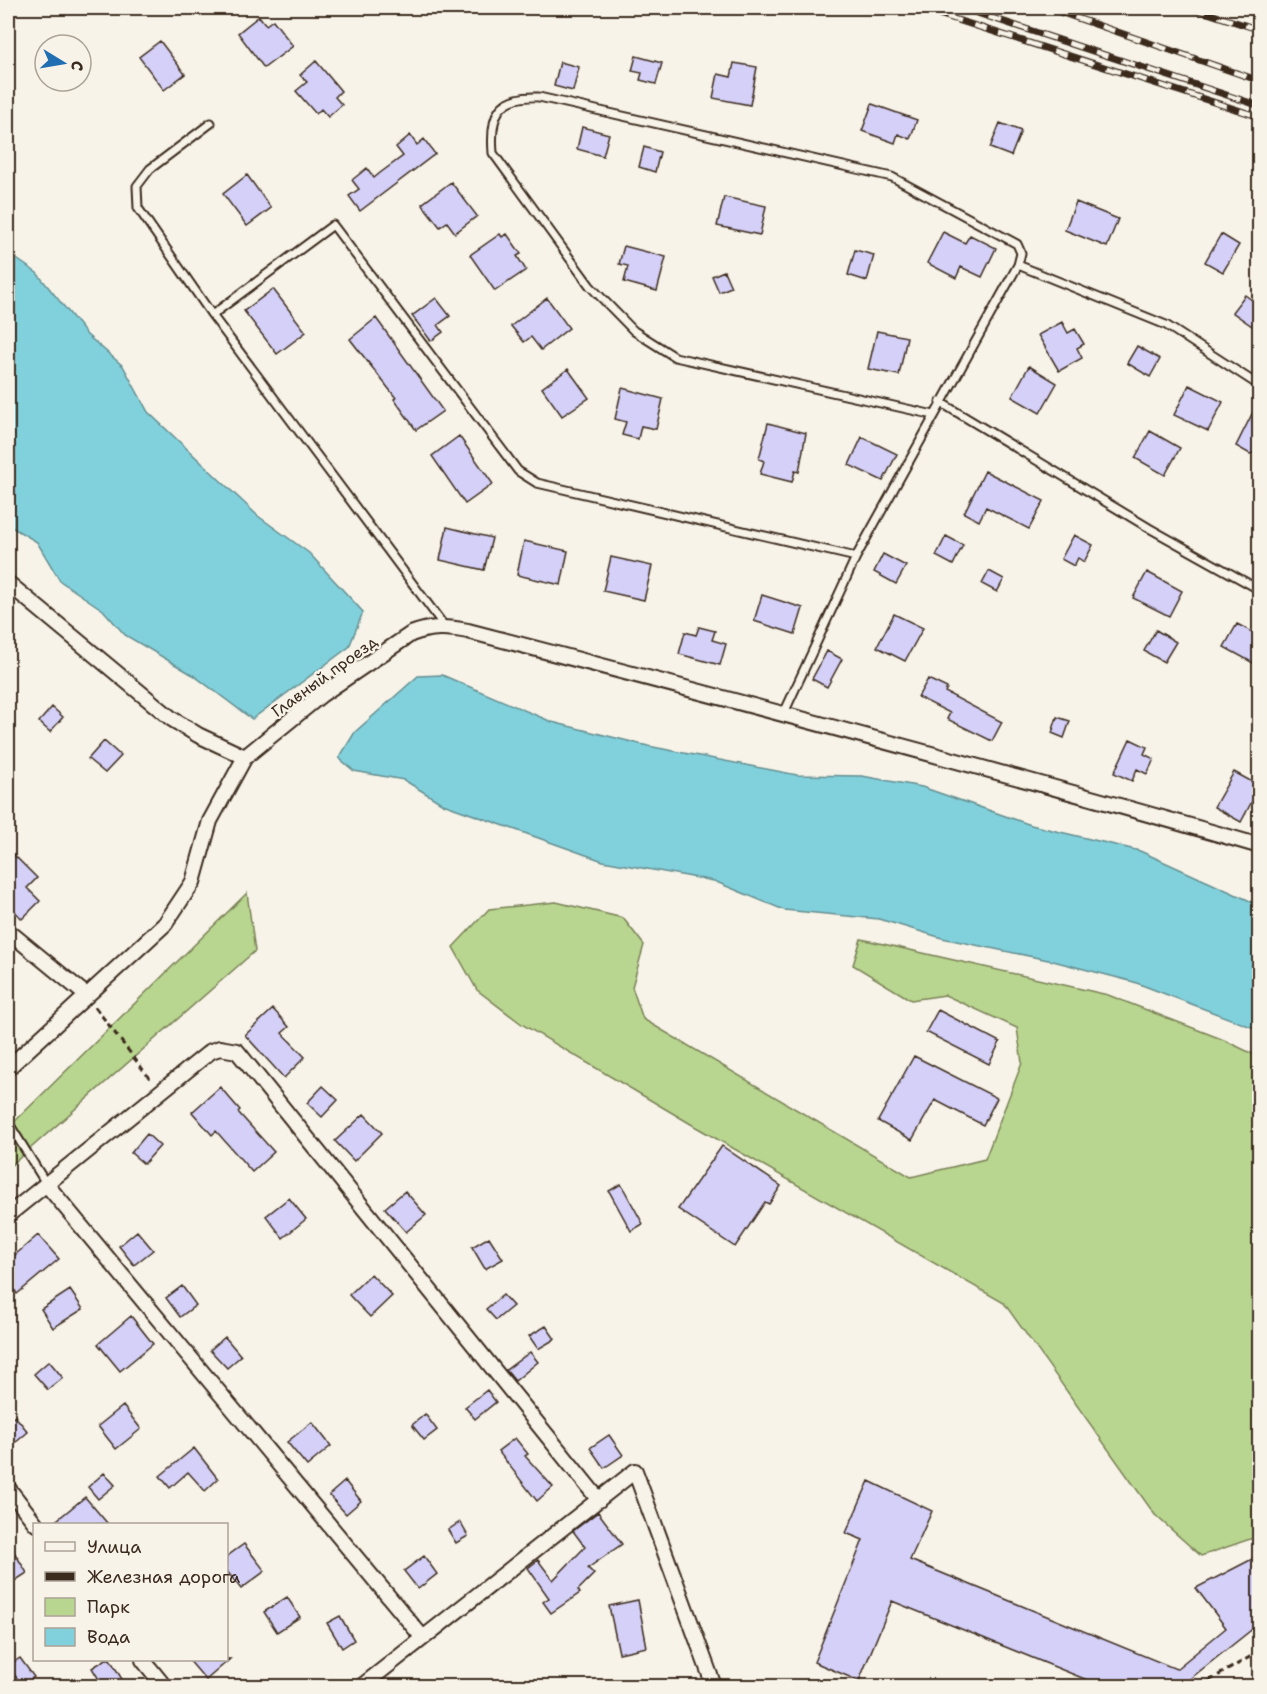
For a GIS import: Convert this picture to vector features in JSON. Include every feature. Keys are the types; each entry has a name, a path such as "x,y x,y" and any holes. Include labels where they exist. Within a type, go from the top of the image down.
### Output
{"street":[{"path":"8,583 172,719 198,735 245,757 210,821 193,882 165,924 8,1068"},
{"name":"Главный проезд","path":"245,757 321,695 411,634 427,628 445,627"},
{"path":"445,627 967,762 1260,846"},
{"path":"8,931 86,995"},
{"path":"8,1215 211,1051 220,1048 237,1051 599,1500"},
{"path":"47,1185 423,1638"},
{"path":"362,1686 635,1471 714,1686"},
{"path":"8,1488 35,1523"},
{"path":"145,1661 164,1686"}],"lane":[{"path":"784,713 856,557 1018,265 1021,252 1017,244 892,177 539,97 520,96 506,103 495,115 491,129 493,153 590,286 634,332 675,357 934,415"},
{"path":"211,123 150,169 137,186 138,208 212,315 445,627"},
{"path":"212,315 333,225 518,471 537,483 856,557"},
{"path":"1018,265 1166,325 1260,386"},
{"path":"940,402 1149,528 1260,590"},
{"path":"8,1122 47,1185"}],"path":[{"path":"86,995 161,1093"},
{"path":"1200,1686 1260,1651"}],"green space":[{"path":"247,893 255,951 8,1168 8,1128"},
{"path":"556,902 623,918 644,945 632,987 643,1019 911,1177 985,1159 1022,1063 1017,1028 945,995 911,1000 853,965 861,939 1108,995 1224,1040 1259,1057 1259,1536 1201,1556 1155,1515 1004,1303 523,1025 477,990 453,947 489,909"}],"water":[{"path":"8,253 37,273 87,335 123,366 148,412 258,516 309,553 363,612 349,647 252,719 193,675 125,635 103,610 60,581 37,542 8,525"},
{"path":"442,675 552,722 648,746 797,775 862,776 922,787 1031,825 1140,851 1259,905 1259,1030 1134,982 1053,961 942,938 879,919 784,910 714,881 603,861 443,804 404,780 354,771 339,758 355,732 418,676"}],"building":[{"path":"259,16 266,25 273,20 293,46 264,68 238,33"},
{"path":"160,41 185,74 164,90 139,57"},
{"path":"636,56 662,63 656,84 640,80 642,73 632,71"},
{"path":"316,61 341,91 335,97 342,105 328,117 321,109 316,114 296,91 307,82 300,75"},
{"path":"560,62 579,67 573,91 554,86"},
{"path":"734,63 757,67 750,105 713,98 718,74 731,77"},
{"path":"872,104 917,120 910,139 898,134 895,143 862,131"},
{"path":"1000,123 1021,131 1011,156 990,148"},
{"path":"582,127 609,134 603,156 577,149"},
{"path":"410,135 417,145 424,139 435,154 360,211 349,196 359,189 352,180 367,168 374,178 403,156 396,147"},
{"path":"644,147 660,152 655,172 639,167"},
{"path":"247,175 271,208 247,226 223,194"},
{"path":"451,182 477,216 455,233 447,222 440,227 422,204"},
{"path":"724,197 766,206 760,235 717,226"},
{"path":"1076,202 1118,219 1107,247 1065,230"},
{"path":"943,232 965,243 970,235 996,248 982,277 961,267 956,278 927,263"},
{"path":"500,234 502,237 507,234 521,254 517,256 526,270 495,291 470,255"},
{"path":"1221,234 1239,245 1223,272 1205,262"},
{"path":"624,246 666,257 657,291 624,282 628,266 619,264"},
{"path":"855,250 874,255 867,281 848,275"},
{"path":"724,271 731,287 719,292 712,276"},
{"path":"273,289 306,332 277,354 244,311"},
{"path":"1245,295 1260,306 1260,316 1252,326 1232,312"},
{"path":"436,298 450,316 438,325 443,332 431,341 412,316"},
{"path":"547,298 569,328 541,350 531,337 524,342 511,326"},
{"path":"376,318 443,411 416,430 394,399 396,398 350,339"},
{"path":"1062,322 1068,333 1075,329 1084,344 1077,348 1082,358 1059,371 1038,335"},
{"path":"877,331 907,337 899,375 868,369"},
{"path":"1137,346 1160,359 1150,377 1127,363"},
{"path":"1029,366 1057,383 1040,413 1012,397"},
{"path":"568,369 589,398 562,416 542,388"},
{"path":"1189,385 1223,402 1208,431 1174,415"},
{"path":"622,388 663,399 656,429 641,426 638,439 622,435 626,422 615,419"},
{"path":"1260,398 1260,451 1250,454 1236,446"},
{"path":"768,423 806,433 799,472 795,471 792,482 760,474 764,461 759,459"},
{"path":"1150,431 1180,448 1165,475 1135,458"},
{"path":"459,436 493,484 465,504 432,456"},
{"path":"862,437 897,454 883,481 849,465"},
{"path":"985,471 1044,501 1029,529 986,507 979,521 964,513"},
{"path":"447,527 492,538 484,570 440,560"},
{"path":"1074,535 1093,545 1084,562 1078,558 1074,566 1061,559"},
{"path":"946,536 963,545 953,565 936,556"},
{"path":"524,541 568,551 561,585 517,575"},
{"path":"883,554 906,566 896,584 874,572"},
{"path":"611,557 652,566 644,600 603,591"},
{"path":"989,571 1004,579 997,592 982,584"},
{"path":"1147,572 1182,591 1169,616 1133,598"},
{"path":"762,595 803,608 795,634 754,621"},
{"path":"894,614 923,628 905,661 877,647"},
{"path":"1237,624 1260,636 1260,655 1255,664 1224,647"},
{"path":"699,627 715,631 712,640 726,644 720,665 679,654 685,632 696,635"},
{"path":"1156,630 1176,642 1164,662 1144,651"},
{"path":"827,651 842,659 827,687 812,679"},
{"path":"928,679 947,688 945,692 1002,722 992,741 947,719 950,713 918,697"},
{"path":"52,707 63,717 50,732 39,722"},
{"path":"1057,717 1070,721 1064,738 1052,733"},
{"path":"1130,739 1147,747 1144,754 1154,759 1147,774 1137,769 1132,781 1114,773"},
{"path":"104,741 121,756 105,773 88,759"},
{"path":"1234,772 1260,786 1241,822 1214,807"},
{"path":"8,849 37,878 27,888 40,901 22,919 8,904"},
{"path":"273,1009 289,1027 282,1033 305,1057 284,1078 245,1035"},
{"path":"938,1010 1000,1042 989,1064 926,1032"},
{"path":"914,1056 997,1098 983,1125 935,1100 912,1140 878,1121"},
{"path":"323,1086 338,1100 322,1117 307,1103"},
{"path":"220,1087 240,1110 238,1112 274,1152 252,1172 216,1131 212,1135 192,1112"},
{"path":"364,1114 382,1133 354,1161 335,1141"},
{"path":"147,1134 160,1146 144,1164 131,1153"},
{"path":"722,1146 781,1186 769,1204 765,1202 735,1247 678,1209"},
{"path":"621,1184 643,1224 631,1231 609,1191"},
{"path":"405,1191 426,1215 406,1232 385,1208"},
{"path":"289,1198 306,1219 283,1238 266,1216"},
{"path":"137,1231 153,1250 134,1265 119,1246"},
{"path":"38,1235 59,1259 17,1294 8,1282 8,1261"},
{"path":"489,1237 503,1259 485,1269 472,1247"},
{"path":"371,1274 392,1296 370,1317 349,1295"},
{"path":"182,1286 196,1305 180,1317 166,1298"},
{"path":"70,1290 83,1309 53,1328 41,1309"},
{"path":"503,1295 513,1306 496,1320 486,1309"},
{"path":"131,1316 153,1344 120,1371 98,1344"},
{"path":"546,1326 555,1339 538,1349 529,1336"},
{"path":"225,1337 241,1356 227,1368 210,1350"},
{"path":"530,1352 538,1362 515,1381 506,1370"},
{"path":"49,1361 63,1378 48,1390 34,1374"},
{"path":"487,1390 496,1402 475,1419 465,1407"},
{"path":"123,1406 141,1429 116,1449 98,1426"},
{"path":"425,1414 437,1430 424,1440 412,1425"},
{"path":"15,1416 28,1432 8,1449 8,1422"},
{"path":"312,1422 331,1446 307,1466 287,1442"},
{"path":"609,1435 623,1455 604,1468 590,1448"},
{"path":"515,1438 528,1454 525,1456 553,1487 537,1501 498,1451"},
{"path":"194,1448 218,1479 205,1491 188,1472 170,1488 160,1476"},
{"path":"104,1473 115,1485 98,1499 88,1487"},
{"path":"345,1481 361,1501 346,1514 329,1495"},
{"path":"869,1481 932,1511 910,1560 1176,1669 1226,1628 1196,1588 1260,1555 1260,1623 1181,1686 1102,1686 892,1601 859,1681 814,1662 863,1540 846,1533"},
{"path":"85,1497 107,1523 53,1523"},
{"path":"598,1512 622,1544 588,1568 594,1574 578,1590 580,1593 551,1613 543,1602 549,1598 528,1568 538,1560 553,1580 585,1547 573,1531"},
{"path":"460,1522 468,1536 456,1543 448,1530"},
{"path":"8,1542 27,1573 13,1582 8,1574"},
{"path":"244,1544 265,1571 241,1589 228,1573 228,1556"},
{"path":"424,1556 437,1574 418,1589 404,1571"},
{"path":"287,1597 300,1617 277,1632 264,1612"},
{"path":"638,1600 647,1647 619,1653 609,1606"},
{"path":"340,1616 354,1640 342,1648 327,1623"},
{"path":"20,1658 34,1677 22,1685 8,1666"},
{"path":"103,1661 111,1661 126,1686 103,1686 92,1668"},
{"path":"190,1661 228,1661 206,1680"}],"railway":[{"path":"920,8 1260,117"},
{"path":"962,8 1260,106"},
{"path":"1048,8 1260,81"},
{"path":"1192,8 1260,30"}]}
